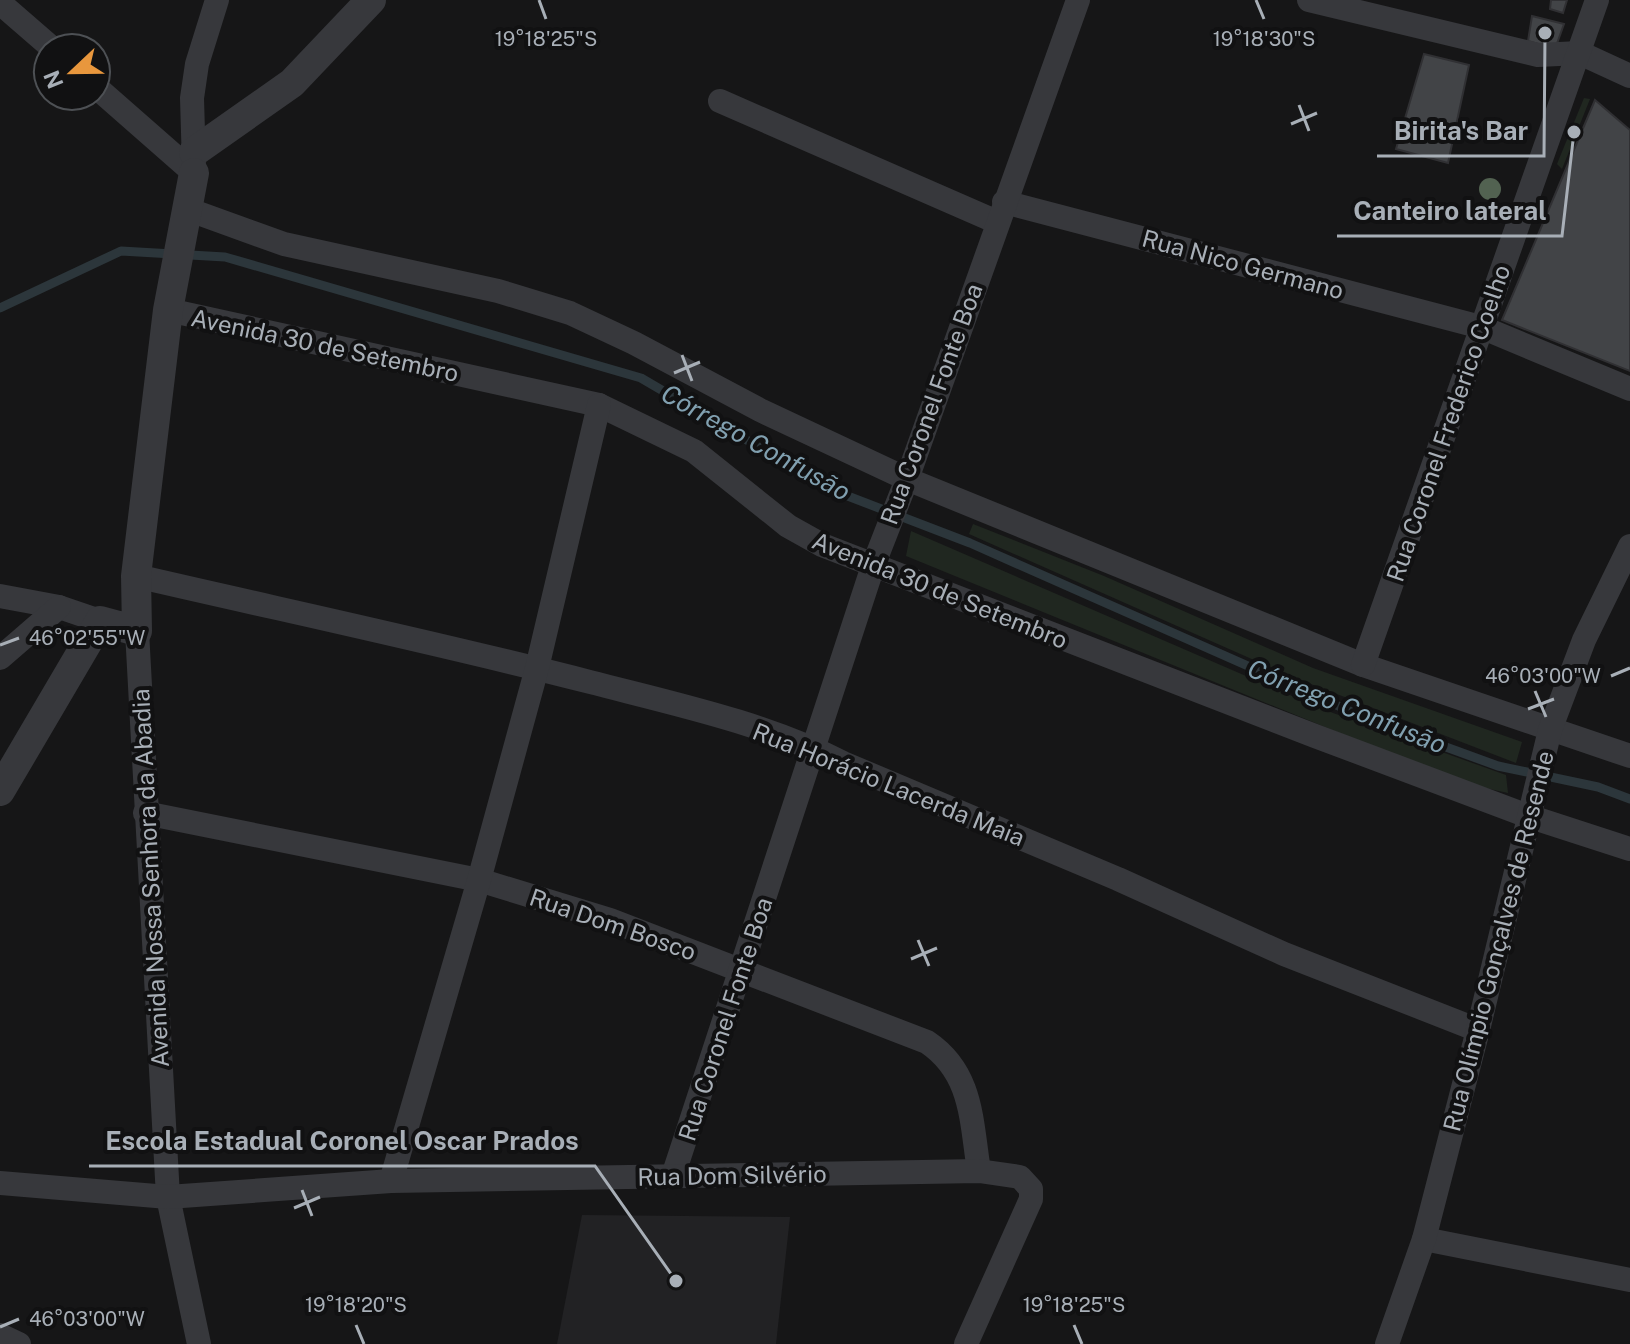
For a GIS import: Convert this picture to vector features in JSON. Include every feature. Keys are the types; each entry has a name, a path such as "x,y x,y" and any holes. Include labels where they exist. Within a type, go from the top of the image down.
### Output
{"street":[{"path":"194,162 192,98 197,64 217,0"},
{"path":"194,162 292,83 371,0"},
{"name":"Rua Coronel Fonte Boa","path":"673,1176 876,556 907,479 1078,0"},
{"path":"1309,0 1538,55 1580,53 1630,76"},
{"name":"Rua Coronel Frederico Coelho","path":"1363,665 1597,0"},
{"path":"0,3 34,32"},
{"path":"112,99 194,162"},
{"name":"Rua Nico Germano","path":"720,101 1000,212 1481,327 1630,389"},
{"name":"Avenida Nossa Senhora da Abadia","path":"194,162 169,299 136,576 145,813 168,1197 199,1344"},
{"path":"185,218 284,244 498,291 570,313 760,410 907,479 1548,739 1630,756"},
{"name":"Avenida 30 de Setembro","path":"169,299 599,405 694,451 803,536 876,556 1630,849"},
{"path":"391,1181 537,668 599,405"},
{"name":"Rua Olímpio Gonçalves de Resende","path":"1387,1344 1424,1239 1548,739 1584,640 1630,546"},
{"name":"Rua Horácio Lacerda Maia","path":"136,576 537,668 707,712 814,748 1284,954 1478,1030"},
{"path":"0,596 59,607 137,631"},
{"path":"0,658 59,607"},
{"path":"0,791 100,621"},
{"name":"Rua Dom Bosco","path":"145,813 479,880 610,920 927,1042 944,1054 958,1072 965,1089 979,1171"},
{"name":"Rua Dom Silvério","path":"0,1183 168,1197 391,1181 979,1171 1020,1177 1030,1185 1031,1199 966,1344"},
{"path":"1424,1239 1630,1280"},
{"path":"0,1335 19,1344"}],"shaded area":[{"path":"1584,98 1590,99 1562,169 1557,164"},
{"path":"973,524 1104,576 1313,668 1522,742 1516,763 1290,676 969,534"},
{"path":"911,531 1322,709 1506,775 1508,793 1462,783 906,556"},
{"path":"582,1215 790,1217 776,1344 557,1344"}],"building":[{"path":"1551,0 1567,0 1563,13 1550,9"},
{"path":"1532,16 1564,24 1555,49 1528,41"},
{"path":"1424,54 1469,65 1448,163 1396,149"},
{"path":"1595,100 1630,130 1630,371 1502,320"}],"waterway":[{"name":"Córrego Confusão","path":"0,308 121,251 225,257 641,378 832,490 970,543 1361,716 1498,766 1598,787 1630,799"}],"place":[{"name":"Birita's Bar","path":"1545,33"},
{"name":"Canteiro lateral","path":"1574,132"},
{"name":"Escola Estadual Coronel Oscar Prados","path":"676,1281"}]}
